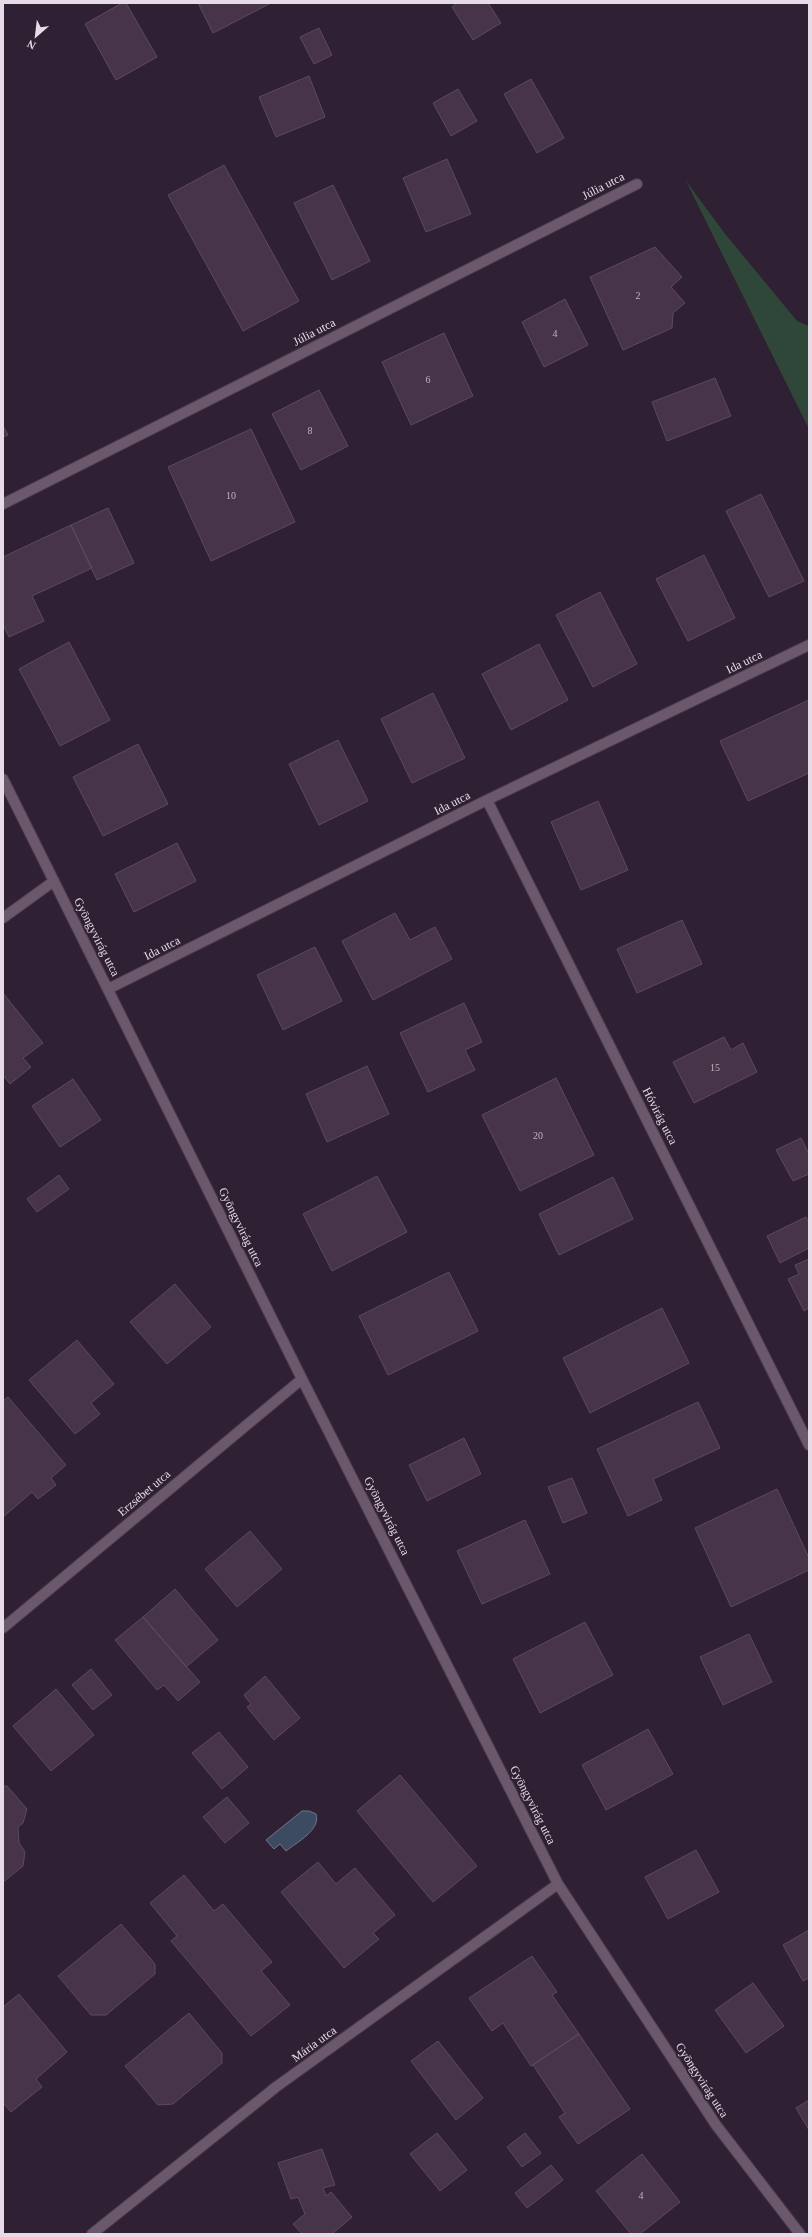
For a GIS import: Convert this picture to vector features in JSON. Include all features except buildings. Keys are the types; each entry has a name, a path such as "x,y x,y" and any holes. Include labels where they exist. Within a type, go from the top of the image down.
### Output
{"street":[{"name":"Júlia utca","path":"3,504 637,184"},
{"name":"Ida utca","path":"108,989 487,800 809,645"},
{"name":"Gyöngyvirág utca","path":"3,779 302,1379 558,1884 716,2125 800,2234"},
{"name":"Hóvirág utca","path":"487,800 809,1445"},
{"path":"3,918 54,881"},
{"name":"Erzsébet utca","path":"3,1628 302,1379"},
{"name":"Mária utca","path":"92,2234 276,2087 558,1884"}],"green space":[{"path":"686,181 726,235 797,321 809,326 809,429"}],"water":[{"path":"302,1811 309,1811 316,1814 317,1820 312,1830 302,1840 286,1851 280,1844 274,1849 266,1840"}]}
